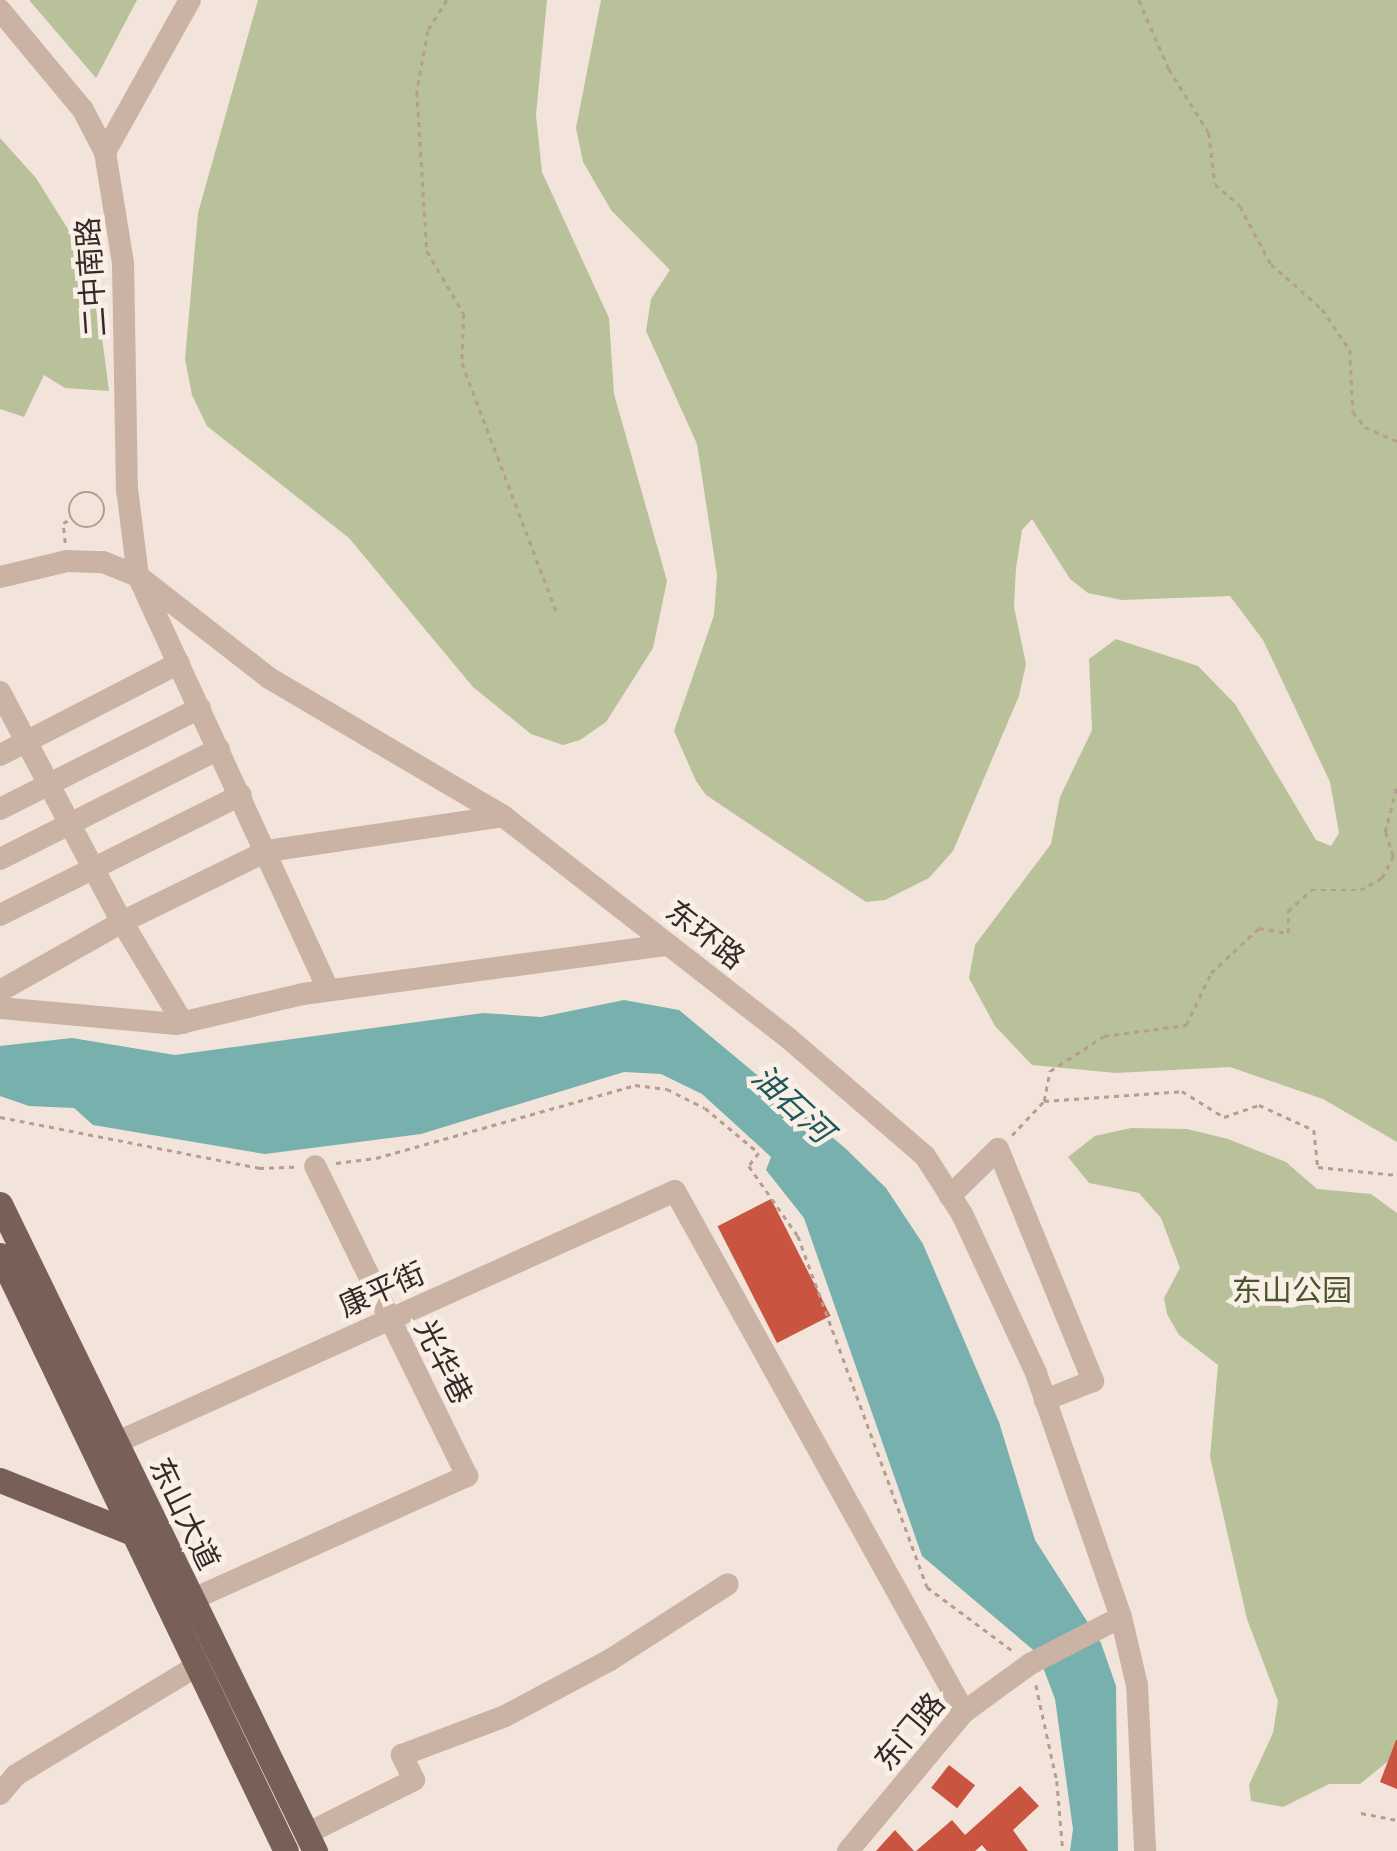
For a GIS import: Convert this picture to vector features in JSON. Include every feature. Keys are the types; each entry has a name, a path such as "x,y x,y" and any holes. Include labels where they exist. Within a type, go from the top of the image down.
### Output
{"main road":[{"name":"东山大道","path":"0,1204 190,1600 302,1845"},
{"name":"东山大道","path":"0,1255 196,1668 302,1845"},
{"path":"0,1480 164,1546"}],"street":[{"path":"105,152 190,0"},
{"name":"二中南路","path":"0,10 84,110 105,152 123,263 127,489 138,576 328,990"},
{"name":"东环路","path":"0,577 67,561 104,562 138,576 268,678 504,816 925,1156 950,1196 1045,1400 1113,1621 1137,1685 1145,1851"},
{"path":"0,755 179,663"},
{"path":"0,692 22,744 182,1023"},
{"path":"0,809 200,708"},
{"path":"0,859 219,749"},
{"path":"0,915 241,796"},
{"path":"0,990 122,922 267,851 504,816"},
{"path":"0,1008 182,1023 328,990 667,945"},
{"path":"950,1196 998,1149 1093,1381 1045,1400"},
{"name":"光华巷","path":"190,1600 467,1476 315,1166"},
{"name":"康平街","path":"113,1444 676,1191 964,1712"},
{"path":"302,1845 414,1780 402,1755 505,1716 610,1660 728,1584"},
{"name":"东门路","path":"848,1851 964,1712 1029,1666 1113,1621"},
{"path":"0,1794 16,1775 196,1668"}],"path":[{"path":"447,0 428,31 417,92 427,251 464,314 462,363 557,613"},
{"path":"1139,0 1168,69 1209,133 1215,184 1240,206 1270,264 1322,309 1350,350 1353,412 1365,426 1397,441"},
{"path":"65,546 63,523 71,519 94,527 103,519 104,502 90,492 77,494 71,519"},
{"path":"998,1149 1044,1101 1050,1071 1104,1036 1186,1025 1211,973 1260,928 1288,934 1288,911 1310,890 1326,895 1360,890 1382,878 1394,856 1385,832 1397,785"},
{"path":"0,1118 258,1168 376,1158 635,1085 667,1089 705,1108 759,1153 749,1166 798,1236 927,1587 1029,1666 1057,1781 1063,1851"},
{"path":"1044,1101 1182,1091 1224,1117 1259,1105 1314,1130 1318,1168 1397,1176"},
{"path":"1361,1813 1397,1820"}],"green space":[{"path":"29,0 137,0 96,78"},
{"path":"258,0 547,0 536,115 542,172 609,318 614,394 667,581 653,648 606,722 580,740 563,745 531,734 473,687 349,538 207,426 192,395 185,359 198,213"},
{"path":"601,0 1397,0 1397,1142 1323,1099 1230,1067 1116,1073 1032,1065 995,1026 969,978 975,945 1051,844 1060,797 1092,730 1089,659 1116,639 1198,666 1235,704 1316,840 1331,846 1339,833 1330,782 1263,640 1230,596 1122,600 1088,593 1070,579 1032,519 1022,530 1016,568 1014,607 1026,664 1019,696 953,851 929,878 885,900 866,902 706,795 696,781 674,731 714,615 717,575 697,444 646,331 651,299 670,270 611,210 583,162 576,128"},
{"path":"0,138 36,178 76,242 100,322 109,391 65,388 44,375 24,417 0,409"},
{"name":"东山公园","path":"1131,1128 1187,1129 1228,1139 1286,1162 1317,1189 1371,1194 1397,1213 1397,1754 1360,1784 1329,1784 1283,1807 1251,1801 1249,1785 1273,1733 1278,1701 1247,1619 1210,1457 1218,1365 1179,1335 1167,1314 1164,1298 1180,1268 1161,1218 1139,1193 1089,1183 1068,1157 1095,1136"}],"water":[{"name":"油石河","path":"624,1000 679,1010 845,1148 886,1188 923,1244 999,1422 1035,1540 1101,1643 1116,1686 1118,1851 1070,1851 1073,1829 1055,1699 1038,1654 922,1556 804,1218 766,1170 771,1157 702,1094 661,1074 624,1072 421,1134 265,1154 93,1125 74,1108 29,1106 0,1096 0,1046 72,1038 175,1055 483,1013 541,1017"}],"building":[{"path":"771,1199 830,1316 777,1343 718,1226"},
{"path":"1397,1740 1397,1789 1380,1782"},
{"path":"949,1765 975,1785 957,1808 931,1788"},
{"path":"1020,1786 1039,1806 1013,1830 1028,1851 987,1851 982,1845 975,1851 916,1851 952,1820 965,1835"},
{"path":"895,1830 914,1851 876,1851"}]}
